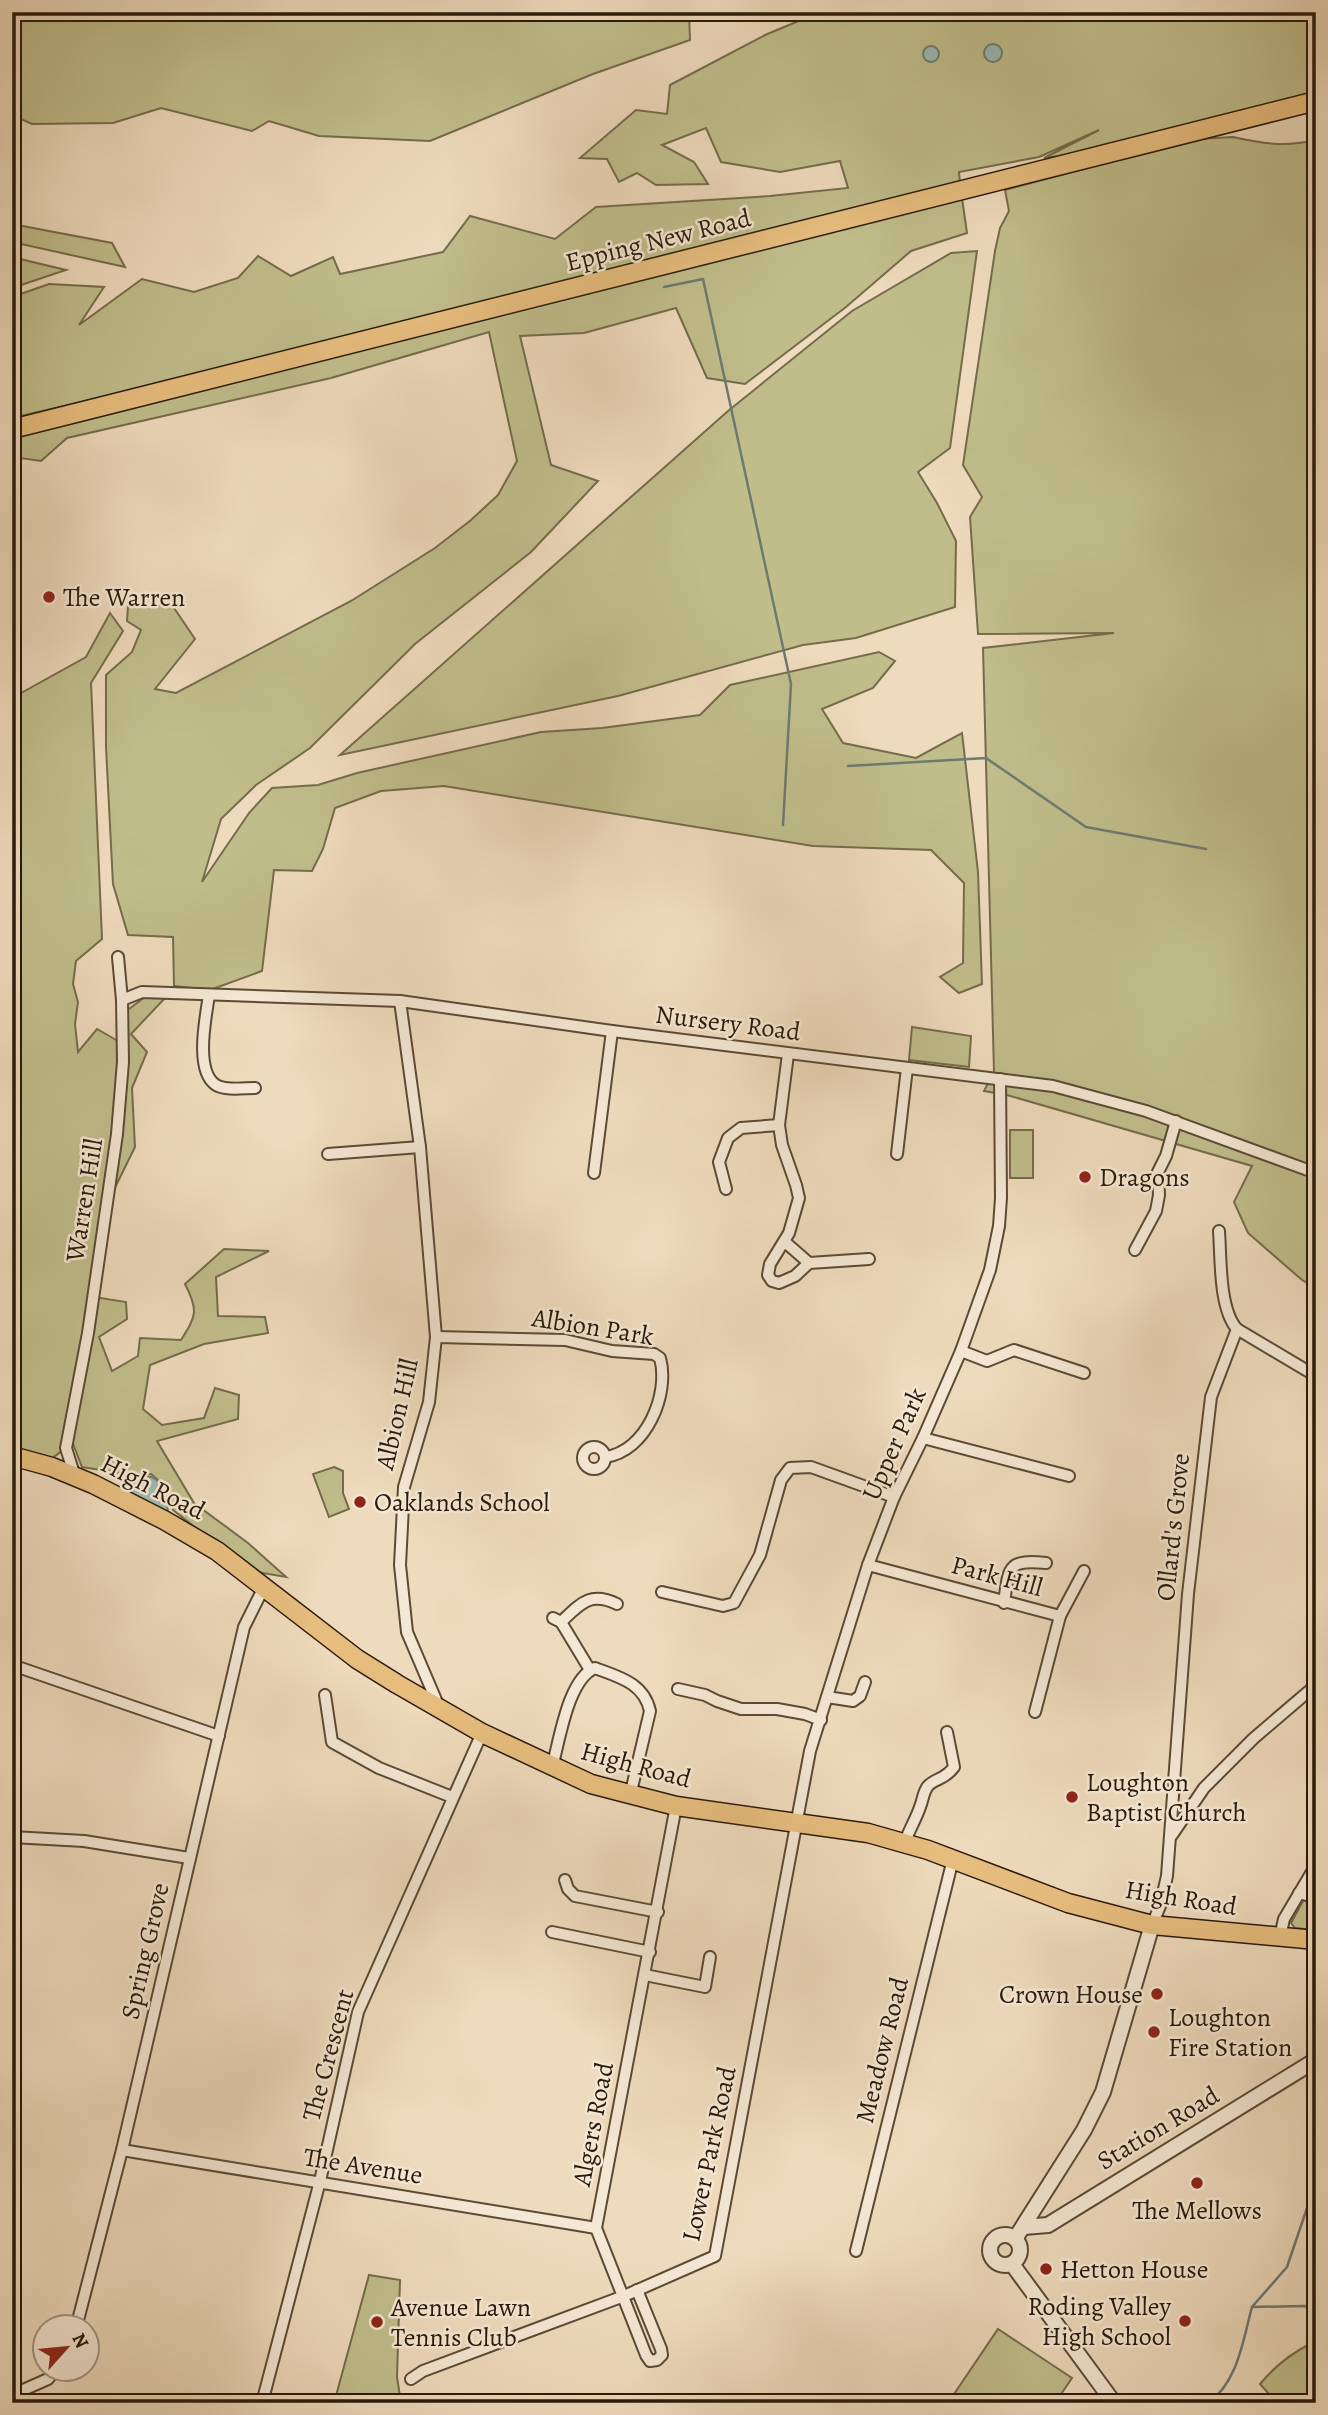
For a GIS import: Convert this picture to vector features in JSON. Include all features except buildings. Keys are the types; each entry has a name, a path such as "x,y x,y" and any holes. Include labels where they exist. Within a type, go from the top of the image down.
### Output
{"main road":[{"name":"Epping New Road","path":"12,429 1316,102"},
{"name":"High Road","path":"12,1456 52,1467 120,1496 164,1520 217,1551 357,1659 482,1733 591,1784 630,1796 676,1805 868,1833 905,1842 1068,1903 1152,1926 1316,1940"}],"street":[{"name":"Warren Hill","path":"52,1467 66,1448 88,1333 117,1135 123,1062 118,957"},
{"name":"Nursery Road","path":"122,1000 142,992 400,1001 788,1054 1053,1086 1176,1121 1316,1174"},
{"path":"209,995 204,1033 204,1062 210,1078 216,1085 224,1087 255,1088"},
{"name":"Albion Hill","path":"400,1001 420,1147 436,1337 429,1402 404,1487 400,1565 407,1632 436,1700 436,1707"},
{"path":"594,1173 612,1031"},
{"path":"788,1054 779,1125 782,1145 799,1198 785,1242 769,1264 767,1272 770,1279 784,1282 805,1269 809,1263"},
{"path":"897,1154 907,1068"},
{"name":"Upper Park","path":"797,1824 810,1751 868,1565 894,1497 961,1351 990,1270 999,1226 1000,1079"},
{"path":"1135,1250 1156,1211 1159,1195 1158,1172 1166,1156 1176,1121"},
{"path":"726,1189 719,1162 728,1138 741,1128 779,1125"},
{"path":"328,1154 420,1147"},
{"path":"1219,1231 1223,1289 1230,1321 1237,1329 1316,1376"},
{"path":"785,1242 809,1263 869,1259"},
{"name":"Ollard's Grove","path":"1152,1926 1167,1876 1188,1594 1211,1397 1237,1329"},
{"name":"Albion Park","path":"436,1337 565,1340 612,1351 654,1354 660,1358 663,1369 661,1392 642,1435 631,1446 613,1456 605,1457"},
{"path":"961,1351 987,1361 1014,1350 1084,1373"},
{"path":"923,1438 1063,1470"},
{"name":"Warren Hill","path":"66,1448 75,1477"},
{"path":"662,1591 723,1606 734,1603 760,1555 781,1480 790,1468 811,1467 894,1497"},
{"path":"1004,1602 1011,1569 1017,1562 1046,1563"},
{"name":"Park Hill","path":"868,1565 1060,1616 1035,1712"},
{"path":"1060,1616 1084,1571"},
{"name":"Spring Grove","path":"80,2314 122,2150 244,1628 264,1587"},
{"path":"590,1670 557,1620 582,1602 603,1597 617,1604"},
{"path":"12,1665 219,1736"},
{"path":"552,1767 573,1691 580,1679 595,1668 639,1687 648,1699 650,1711 630,1796"},
{"path":"827,1697 853,1701 860,1696 865,1682"},
{"path":"1171,1837 1204,1788 1254,1738 1316,1685"},
{"path":"678,1689 705,1695 717,1702 741,1709 777,1709 821,1720"},
{"path":"326,1695 332,1742 379,1768 452,1797"},
{"path":"905,1842 910,1825 920,1809 925,1790 931,1783 948,1775 954,1767 947,1732"},
{"name":"The Crescent","path":"262,2403 320,2181 358,2012 482,1733"},
{"name":"Algers Road","path":"596,2228 658,1912 676,1805"},
{"name":"Lower Park Road","path":"411,2379 423,2371 624,2296 715,2256 797,1824"},
{"path":"12,1837 84,1840 190,1858"},
{"name":"Meadow Road","path":"856,2251 953,1859"},
{"path":"1280,1937 1284,1919 1316,1865"},
{"path":"565,1880 568,1889 575,1895 658,1912"},
{"path":"1299,1893 1310,1896 1316,1893"},
{"path":"1020,2233 999,2236 990,2244 993,2261 998,2264 1012,2264 1019,2256 1020,2233 1084,2130 1103,2092 1152,1926"},
{"path":"552,1932 650,1952"},
{"path":"645,1975 705,1987 710,1957"},
{"name":"Station Road","path":"1020,2233 1048,2225 1316,2060"},
{"name":"The Avenue","path":"122,2150 596,2228"},
{"path":"596,2228 646,2356 650,2361 657,2360 662,2355 661,2349 638,2290"},
{"path":"1012,2264 1114,2403"},
{"path":"12,2395 37,2384"}],"shaded area":[{"path":"12,12 689,12 690,40 593,74 430,141 319,136 269,121 252,131 161,108 113,123 32,124 12,115"},
{"path":"820,12 1316,12 1316,94 1081,153 1044,158 1099,130 1039,157 959,172 960,183 298,352 12,418 12,297 49,284 104,287 79,325 142,279 194,292 238,278 258,256 291,276 333,257 340,274 443,252 470,216 555,239 596,207 770,196 848,188 840,161 780,172 721,162 706,128 662,145 694,162 708,184 656,185 637,173 619,182 607,159 580,158 636,110 667,114 670,85 765,35"},
{"path":"1233,137 1274,144 1316,140 1316,1288 1302,1280 1248,1233 1234,1202 1252,1166 1007,1095 984,1091 994,1072 983,648 1114,633 978,634 970,517 982,497 963,465 995,251 1000,228 1009,211 1005,190 1197,139"},
{"path":"962,198 967,233 911,251 846,307 745,384 707,378 676,308 584,333 520,336 551,465 598,481 531,552 415,644 310,748 256,785 221,819 202,882 249,813 272,788 318,785 357,773 541,732 602,728 700,715 730,685 879,652 895,661 873,688 822,709 843,743 916,758 962,733 978,872 982,984 959,993 940,977 963,963 964,883 931,850 813,846 444,786 381,791 335,808 323,849 312,871 274,870 262,971 210,990 174,986 173,937 128,935 113,884 106,747 106,675 132,652 141,630 127,621 128,606 172,605 195,639 155,689 176,693 351,601 435,548 498,495 517,461 489,332 331,378 67,438 41,461 12,457 12,438"},
{"path":"12,224 112,243 125,267 12,242"},
{"path":"977,251 950,448 918,472 956,541 955,607 856,638 803,645 618,696 340,755 728,411 852,311 951,253"},
{"path":"12,258 20,259 66,270 12,288"},
{"path":"110,613 123,631 91,683 102,939 76,961 73,984 78,1002 75,1024 78,1052 97,1029 118,1041 121,1015 145,997 166,997 131,1034 147,1052 132,1088 135,1147 98,1222 94,1297 126,1302 127,1319 99,1337 112,1371 138,1356 140,1338 181,1340 194,1313 185,1284 224,1249 269,1251 216,1277 218,1316 265,1317 268,1333 204,1344 150,1365 143,1409 162,1425 204,1418 215,1388 239,1395 238,1419 157,1441 194,1503 248,1543 286,1577 251,1571 173,1510 166,1487 151,1474 127,1474 82,1467 72,1441 57,1455 45,1460 12,1454 12,698 86,657"},
{"path":"912,1027 971,1036 969,1067 909,1060"},
{"path":"1010,1130 1033,1130 1033,1178 1010,1178"},
{"path":"334,1467 343,1471 343,1493 349,1509 329,1517 313,1474"},
{"path":"1316,1897 1316,1930 1295,1928 1291,1923 1304,1899"},
{"name":"Avenue Lawn Tennis Club","path":"369,2275 400,2280 397,2377 401,2403 334,2403"},
{"path":"998,2329 1072,2378 1055,2403 948,2403"},
{"path":"1310,2344 1316,2344 1316,2403 1265,2403 1270,2395 1260,2384 1283,2361"}],"water":[{"path":"993,44 1000,46 1000,60 993,62 986,60 984,53 986,46"},
{"path":"931,46 937,48 937,60 931,62 925,60 923,54 925,48"},
{"path":"130,1476 151,1477 158,1481 167,1501 167,1516 123,1491"}],"waterway":[{"path":"664,287 703,279 791,684 783,825"},
{"path":"848,766 986,758 1086,827 1206,849"},
{"path":"1252,2307 1287,2267 1307,2208"},
{"path":"1208,2403 1218,2394 1233,2372 1252,2307 1316,2308"}],"place":[{"name":"The Warren","path":"49,597"},
{"name":"Dragons","path":"1085,1177"},
{"name":"Oaklands School","path":"360,1502"},
{"name":"Loughton Baptist Church","path":"1072,1797"},
{"name":"Crown House","path":"1157,1994"},
{"name":"Loughton Fire Station","path":"1154,2032"},
{"name":"The Mellows","path":"1197,2183"},
{"name":"Hetton House","path":"1046,2269"},
{"name":"Roding Valley High School","path":"1185,2321"},
{"name":"Avenue Lawn Tennis Club","path":"377,2322"}]}
